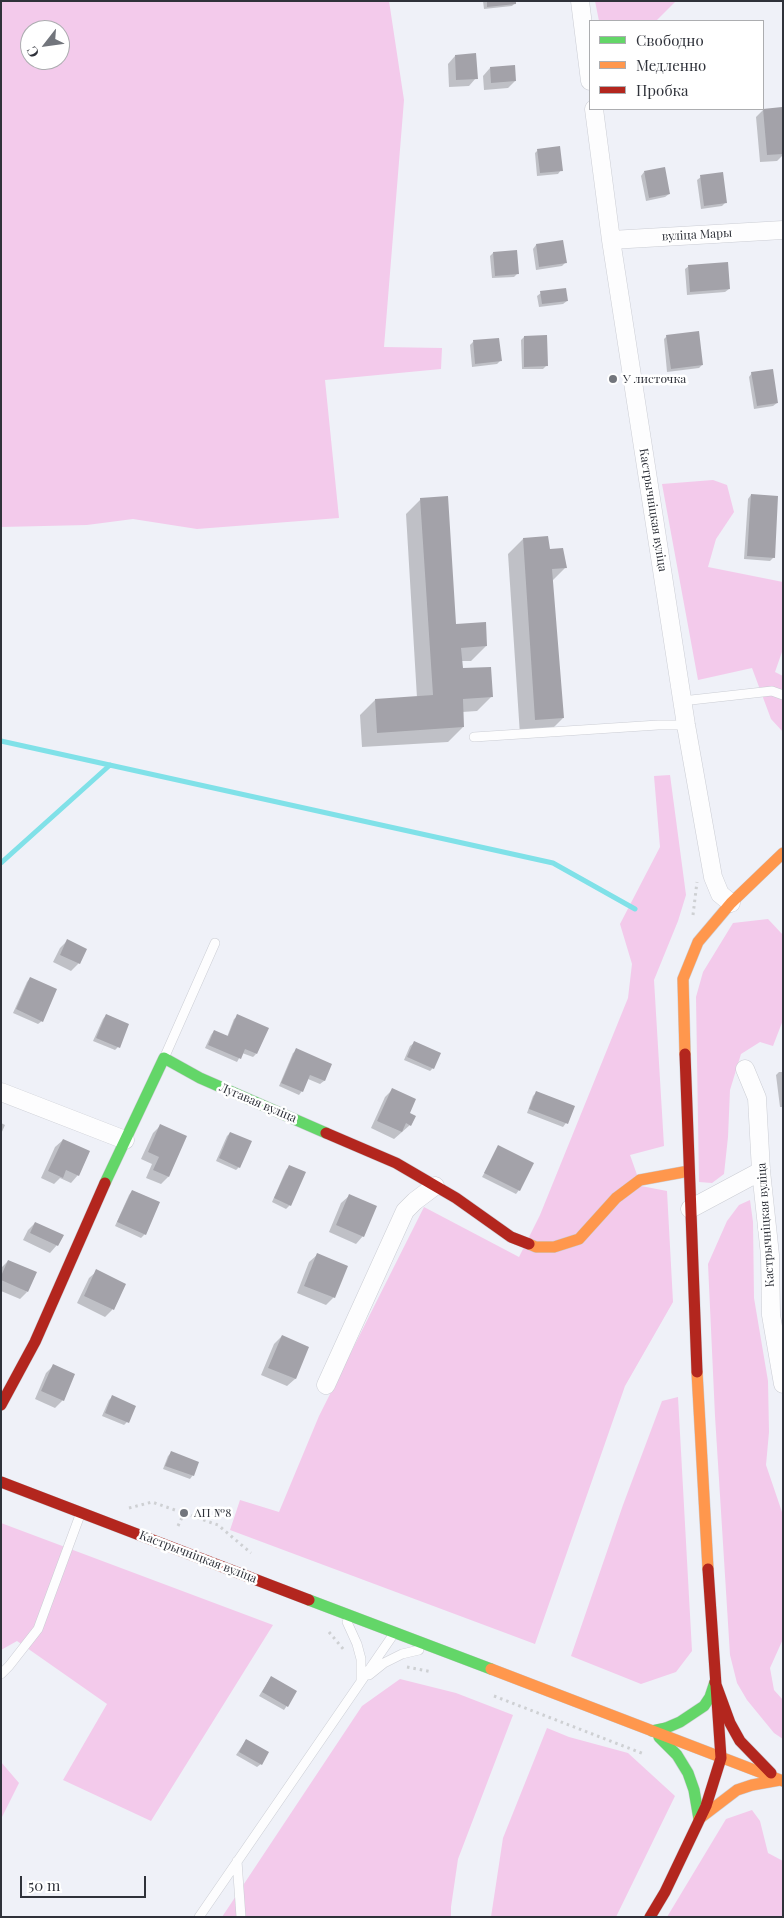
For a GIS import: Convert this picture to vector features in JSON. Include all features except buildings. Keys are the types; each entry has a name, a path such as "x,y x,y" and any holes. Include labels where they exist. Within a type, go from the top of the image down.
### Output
{"street":[{"path":"580,1 589,73"},
{"name":"Кастрычніцкая вуліца","path":"594,110 611,240 686,725 713,877 720,894 731,903"},
{"name":"вуліца Мары","path":"611,240 783,230"},
{"path":"650,1917 665,1892 706,1806 721,1758 700,1443 683,979 698,942 731,903 783,853"},
{"path":"1,1405 35,1342 125,1140 164,1058"},
{"name":"Лугавая вуліца","path":"164,1058 200,1078 396,1163 456,1198 511,1237 536,1247 554,1247 579,1239 616,1198 640,1180 689,1171"},
{"name":"Кастрычніцкая вуліца","path":"745,1068 757,1098 761,1171 770,1254 772,1315 783,1384"},
{"path":"1,1092 125,1140"},
{"path":"690,1209 761,1171"},
{"path":"326,1385 405,1211 415,1200 435,1186"},
{"name":"Кастрычніцкая вуліца","path":"1,1482 721,1758"},
{"path":"652,1731 680,1722 704,1706 710,1697 715,1682"},
{"path":"715,1682 730,1723 740,1741 755,1758 781,1781"},
{"path":"652,1731 666,1742 688,1773 694,1790 699,1820"},
{"path":"721,1758 781,1781"},
{"path":"699,1820 714,1806 737,1790 752,1785 781,1781"}],"lane":[{"path":"682,701 772,691 783,695"},
{"path":"474,738 658,724 686,725"},
{"path":"164,1058 215,943"},
{"path":"1,1674 38,1629 82,1512"},
{"path":"341,1611 357,1644 361,1659 361,1681"},
{"path":"199,1917 395,1632"},
{"path":"361,1681 379,1667 402,1654 436,1648"},
{"path":"238,1861 241,1917"}],"path":[{"path":"152,1502 218,1525 255,1556"},
{"path":"328,1631 347,1654 361,1659"},
{"path":"379,1667 389,1671 403,1666 434,1672"},
{"path":"486,1692 651,1756"}],"shaded area":[{"path":"1,1 389,1 404,100 384,347 442,348 441,369 325,380 339,518 197,529 133,519 87,525 1,527"},
{"path":"595,1 676,1 657,20 599,20"},
{"path":"713,480 727,485 734,512 716,539 708,567 783,582 783,649 775,672 783,676 783,732 771,719 752,668 698,680 662,484"},
{"path":"670,775 686,895 678,921 654,980 664,1146 630,1155 641,1186 667,1191 673,1302 625,1386 535,1644 230,1530 240,1500 279,1512 319,1416 424,1207 519,1257 540,1215 628,998 632,964 620,924 660,847 654,776"},
{"path":"768,919 783,935 783,1020 773,1046 760,1042 741,1054 730,1090 724,1174 712,1183 699,1182 696,997 703,972 733,923"},
{"path":"750,1200 753,1222 754,1298 768,1381 769,1432 766,1465 783,1515 783,1639 770,1668 774,1690 783,1700 783,1739 774,1733 747,1700 737,1683 730,1655 715,1416 708,1264 727,1221 739,1205"},
{"path":"678,1397 692,1651 676,1672 641,1684 571,1656 623,1505 662,1401"},
{"path":"1,1523 273,1625 151,1821 63,1780 107,1704 17,1641 1,1650"},
{"path":"400,1679 456,1693 513,1715 458,1859 451,1917 222,1917 362,1706"},
{"path":"547,1728 569,1737 628,1753 675,1796 616,1917 491,1917 503,1838"},
{"path":"1,1762 19,1783 1,1819"},
{"path":"752,1810 760,1821 768,1853 783,1861 783,1917 667,1917 726,1819"}],"waterway":[{"path":"1,741 553,863 635,909"},
{"path":"1,863 110,765"}],"traffic: fast":[{"path":"105,1183 164,1058 200,1078 326,1133"},
{"path":"309,1600 491,1669"},
{"path":"652,1731 680,1722 704,1706 710,1697 715,1682"},
{"path":"659,1737 677,1755 688,1773 694,1790 699,1819"}],"traffic: slow":[{"path":"685,1054 683,979 698,942 731,903 783,853"},
{"path":"529,1244 536,1247 554,1247 579,1239 616,1198 640,1180 689,1171"},
{"path":"697,1372 708,1569"},
{"path":"491,1669 783,1781"},
{"path":"699,1819 737,1790 780,1780"}],"traffic: jam":[{"path":"685,1054 697,1372"},
{"path":"326,1133 396,1163 456,1198 511,1237 529,1244"},
{"path":"1,1405 35,1342 105,1183"},
{"path":"1,1482 309,1600"},
{"path":"650,1917 665,1892 706,1806 721,1758 708,1569"},
{"path":"715,1682 730,1723 740,1741 771,1773"}],"place":[{"name":"У листочка","path":"613,379"},
{"name":"АП №8","path":"184,1513"}]}
